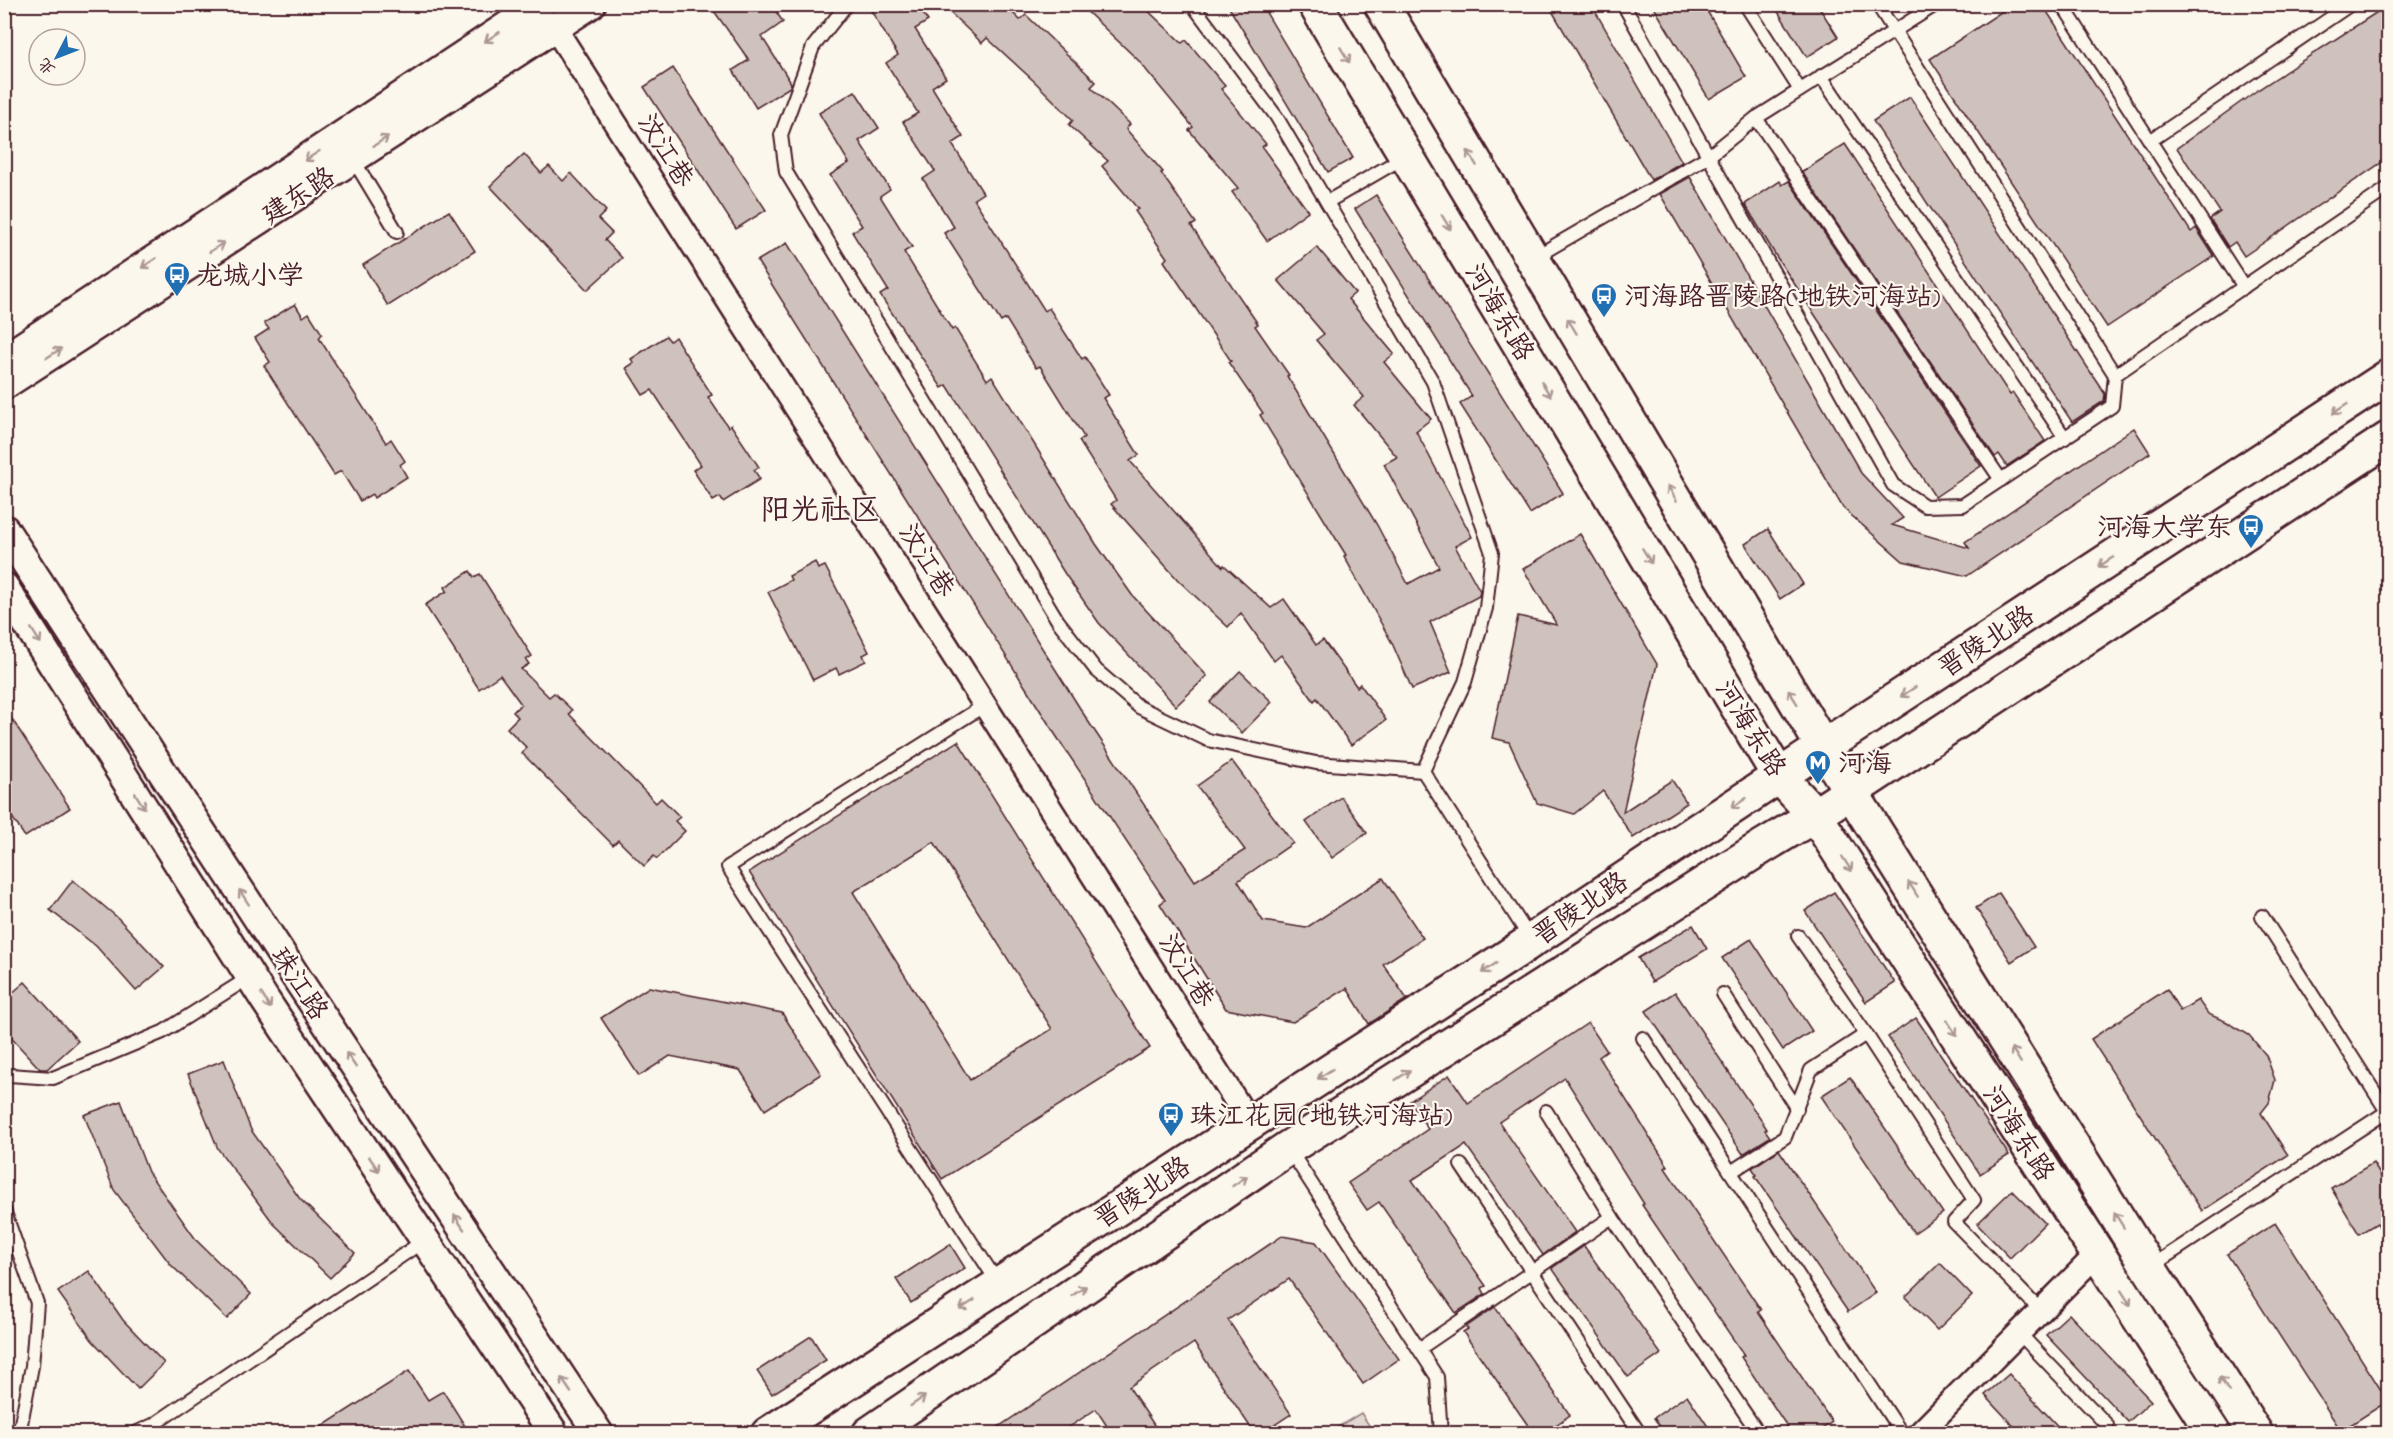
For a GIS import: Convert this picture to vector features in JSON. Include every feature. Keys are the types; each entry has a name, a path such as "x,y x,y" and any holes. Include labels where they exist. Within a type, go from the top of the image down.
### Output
{"main road":[{"name":"河海东路","path":"1315,4 1779,776 1815,815 2214,1434"},
{"name":"河海东路","path":"1381,4 1823,747 2149,1268 2256,1434"},
{"name":"晋陵北路","path":"768,1434 1531,941 2388,377"},
{"name":"晋陵北路","path":"869,1434 1288,1149 1742,859 1815,815 2388,439"}],"street":[{"name":"建东路","path":"4,359 548,16 591,4"},
{"name":"建东路","path":"4,385 353,159 548,16"},
{"name":"汶江巷","path":"548,16 1250,1123"},
{"name":"珠江路","path":"4,529 313,1003 599,1434"},
{"name":"珠江路","path":"4,587 250,977 554,1434"},
{"path":"1919,1434 2097,1254"}],"lane":[{"path":"847,4 813,47 781,135 786,172 1058,621 1096,670 1139,707 1208,740 1316,763 1423,771"},
{"path":"1192,4 1276,116 1433,382 1492,553 1486,608 1465,682 1423,771"},
{"path":"1623,4 1893,486 1925,506 1963,505 2112,406 2115,375 1877,4"},
{"path":"1745,4 1800,90"},
{"path":"1532,259 1708,156 1756,118 1937,4"},
{"path":"2062,4 2244,287"},
{"path":"2150,141 2351,4"},
{"path":"1821,76 2065,438"},
{"path":"1756,118 2001,480"},
{"path":"1327,202 1406,156"},
{"path":"353,159 397,232"},
{"path":"2115,375 2388,188"},
{"path":"985,705 728,867 999,1285"},
{"path":"1423,771 1531,941"},
{"path":"2149,1268 2388,1112 2262,916"},
{"path":"1798,936 1974,1200 1954,1222 2041,1311"},
{"path":"4,1076 53,1078 163,1032 250,977"},
{"path":"1723,994 1797,1109"},
{"path":"1731,1172 1785,1137 1811,1070 1866,1035"},
{"path":"1643,1038 1902,1434"},
{"path":"1546,1112 1612,1216 1758,1434"},
{"path":"1288,1149 1437,1377 1441,1434"},
{"path":"1461,1165 1640,1434"},
{"path":"4,1210 37,1303 32,1365 20,1434"},
{"path":"1419,1349 1612,1216"},
{"path":"134,1434 153,1425 425,1240"},
{"path":"2019,1333 2107,1425"}],"shaded area":[{"path":"1361,1413 1374,1433 1328,1433"}],"building":[{"path":"709,4 771,4 783,22 762,37 791,83 790,87 756,108 733,70 749,60"},
{"path":"867,4 917,4 928,21 915,29 946,78 932,87 963,137 952,144 983,193 974,199 1045,311 1049,308 1082,359 1085,357 1109,395 1103,398 1139,455 1130,461 1223,567 1224,565 1271,608 1284,599 1316,645 1323,640 1357,687 1360,684 1386,720 1351,745 1317,698 1314,701 1281,655 1274,661 1241,613 1228,627 1178,580 1111,504 1116,500 1079,441 1084,437 1040,366 1036,368 1006,319 1001,322 944,233 954,227 923,179 935,171 903,122 918,113 886,63 898,55"},
{"path":"941,4 1004,4 1020,20 1026,15 1096,82 1091,87 1130,124 1126,129 1163,172 1161,173 1196,223 1191,226 1258,324 1255,326 1289,375 1287,376 1377,525 1408,584 1439,567 1384,464 1397,457 1354,405 1364,397 1316,340 1324,334 1278,280 1317,247 1355,293 1348,299 1394,354 1384,362 1431,419 1416,431 1472,537 1455,546 1480,591 1479,596 1430,622 1451,672 1412,689 1392,643 1344,556 1346,555 1260,415 1263,413 1228,362 1231,361 1164,261 1167,258 1135,211 1138,209 1102,166 1108,161 1069,125 1073,120 1035,82 987,38 982,43"},
{"path":"1079,4 1141,4 1182,43 1186,40 1225,86 1221,89 1266,144 1262,147 1308,211 1267,241 1232,192 1238,188 1189,130 1193,127 1138,60"},
{"path":"1227,4 1261,4 1353,158 1328,172"},
{"path":"1548,4 1591,4 1682,162 1651,180"},
{"path":"1652,4 1703,4 1746,77 1709,99"},
{"path":"1773,4 1817,4 1838,37 1807,57"},
{"path":"2013,4 2042,4 2191,232 2196,228 2214,256 2107,327 1930,59"},
{"path":"2388,5 2388,158 2244,256 2235,242 2228,247 2210,219 2220,212 2177,148 2259,89"},
{"path":"673,68 766,210 736,229 644,87"},
{"path":"855,91 879,128 859,141 890,189 880,196 912,247 904,252 952,330 955,328 987,380 992,376 1096,544 1132,595 1207,676 1176,706 1099,623 1065,574 947,385 942,388 880,295 888,290 852,232 862,226 830,175 849,163 819,113"},
{"path":"1910,97 2105,394 2104,401 2072,422 1873,121"},
{"path":"1845,144 2010,395 2013,393 2045,441 2007,466 1999,454 1995,457 1802,172"},
{"path":"524,154 541,173 549,166 563,181 571,173 606,211 598,219 612,233 605,240 622,258 587,290 490,186"},
{"path":"1690,177 1861,473 1903,518 1892,525 1969,548 1965,542 2134,428 2150,453 1967,576 1903,561 1843,508 1660,194"},
{"path":"1780,181 1782,185 1789,181 1981,466 1935,497 1776,256 1745,204"},
{"path":"1376,195 1563,493 1530,514 1460,404 1472,396 1355,209"},
{"path":"449,211 475,251 388,306 363,265"},
{"path":"787,243 1088,721 1195,881 1245,850 1197,786 1232,761 1293,843 1238,881 1263,921 1306,928 1383,878 1423,938 1383,964 1407,999 1369,1024 1347,988 1293,1022 1226,1009 1160,904 1165,900 1055,734 757,261"},
{"path":"295,304 303,317 309,313 322,334 319,338 386,443 391,439 405,461 400,465 407,477 374,498 372,494 360,501 341,471 334,475 264,366 270,362 255,338 269,329 264,323"},
{"path":"666,336 670,341 675,337 712,395 708,397 728,427 731,425 759,467 754,470 760,479 723,502 720,497 713,501 693,470 701,465 652,390 643,395 626,368 634,363 631,359"},
{"path":"1768,529 1803,584 1780,599 1745,544"},
{"path":"1580,534 1657,664 1623,812 1672,780 1687,803 1633,838 1603,791 1574,814 1537,803 1509,742 1492,738 1518,616 1557,625 1523,569"},
{"path":"815,562 818,569 825,566 869,652 863,655 866,661 839,674 836,668 813,680 768,592 791,580 789,576"},
{"path":"470,571 474,577 480,574 532,656 526,660 529,664 521,669 549,697 554,693 572,710 569,714 656,803 661,798 680,817 675,821 685,831 657,859 654,856 644,866 618,840 613,845 522,753 527,748 507,728 518,717 513,712 521,704 500,675 479,689 425,605 447,591 445,587"},
{"path":"1240,671 1272,702 1242,733 1210,702"},
{"path":"4,707 70,808 25,837 4,805"},
{"path":"958,741 1150,1048 942,1179 749,872","holes":["934,842 1052,1029 970,1080 853,892"]},
{"path":"1341,797 1367,833 1332,858 1306,822"},
{"path":"73,880 118,918 164,967 136,991 96,946 50,910"},
{"path":"1834,892 1895,983 1866,1002 1805,911"},
{"path":"1999,893 2034,947 2011,962 1976,908"},
{"path":"1693,925 1707,949 1652,982 1638,958"},
{"path":"1751,939 1812,1031 1783,1050 1722,958"},
{"path":"25,982 78,1041 47,1069 40,1069 4,1030 4,1000"},
{"path":"649,987 782,1013 821,1074 765,1110 740,1070 670,1056 639,1076 601,1018"},
{"path":"2167,989 2180,1011 2198,1000 2208,1014 2249,1035 2266,1055 2275,1080 2269,1103 2261,1113 2288,1155 2202,1211 2091,1039"},
{"path":"1675,992 1767,1129 1765,1130 1770,1137 1743,1154 1646,1011"},
{"path":"1916,1018 2009,1155 1980,1174 1888,1037"},
{"path":"1588,1023 1607,1051 1599,1057 1668,1166 1665,1168 1761,1310 1758,1312 1832,1422 1815,1434 1792,1434 1741,1357 1744,1355 1642,1205 1644,1204 1565,1078 1499,1122 1575,1232 1543,1255 1466,1145 1412,1180 1486,1286 1482,1288 1485,1294 1456,1313 1379,1202 1367,1210 1348,1183 1428,1129 1410,1101 1449,1075 1468,1103"},
{"path":"224,1060 251,1130 300,1199 355,1253 330,1278 274,1224 218,1149 188,1074"},
{"path":"1850,1077 1943,1213 1914,1233 1821,1096"},
{"path":"121,1101 148,1172 197,1241 251,1294 227,1319 171,1265 114,1190 84,1115"},
{"path":"1779,1150 1876,1293 1848,1312 1755,1176 1757,1175 1752,1168"},
{"path":"2373,1163 2388,1188 2388,1243 2377,1223 2359,1234 2331,1188"},
{"path":"2012,1190 2045,1223 2010,1258 1977,1224"},
{"path":"2275,1223 2388,1401 2341,1431 2227,1254"},
{"path":"1282,1236 1316,1242 1399,1359 1363,1384 1289,1279 1228,1320 1291,1414 1261,1434 1255,1434 1194,1343 1129,1387 1160,1434 1112,1434 1096,1409 1059,1434 988,1434"},
{"path":"950,1244 965,1268 911,1303 896,1279"},
{"path":"1584,1246 1661,1354 1628,1377 1552,1268"},
{"path":"1940,1263 1972,1296 1937,1330 1905,1297"},
{"path":"89,1271 123,1320 164,1363 138,1389 92,1340 58,1292"},
{"path":"1495,1307 1570,1415 1543,1434 1534,1434 1463,1332 1468,1329 1466,1327"},
{"path":"2069,1314 2151,1401 2128,1422 2046,1335"},
{"path":"811,1336 826,1360 772,1394 757,1371"},
{"path":"409,1371 428,1400 443,1391 470,1434 310,1434"},
{"path":"2009,1374 2065,1434 2021,1434 1985,1395"},
{"path":"1687,1395 1713,1434 1665,1434 1654,1418"}],"place":[{"name":"龙城小学","path":"177,298"},
{"name":"河海路晋陵路(地铁河海站)","path":"1604,319"},
{"name":"河海大学东","path":"2251,550"},
{"name":"河海","path":"1818,786"},
{"name":"珠江花园(地铁河海站)","path":"1171,1138"}],"district":[{"name":"阳光社区","path":"820,509"}]}
